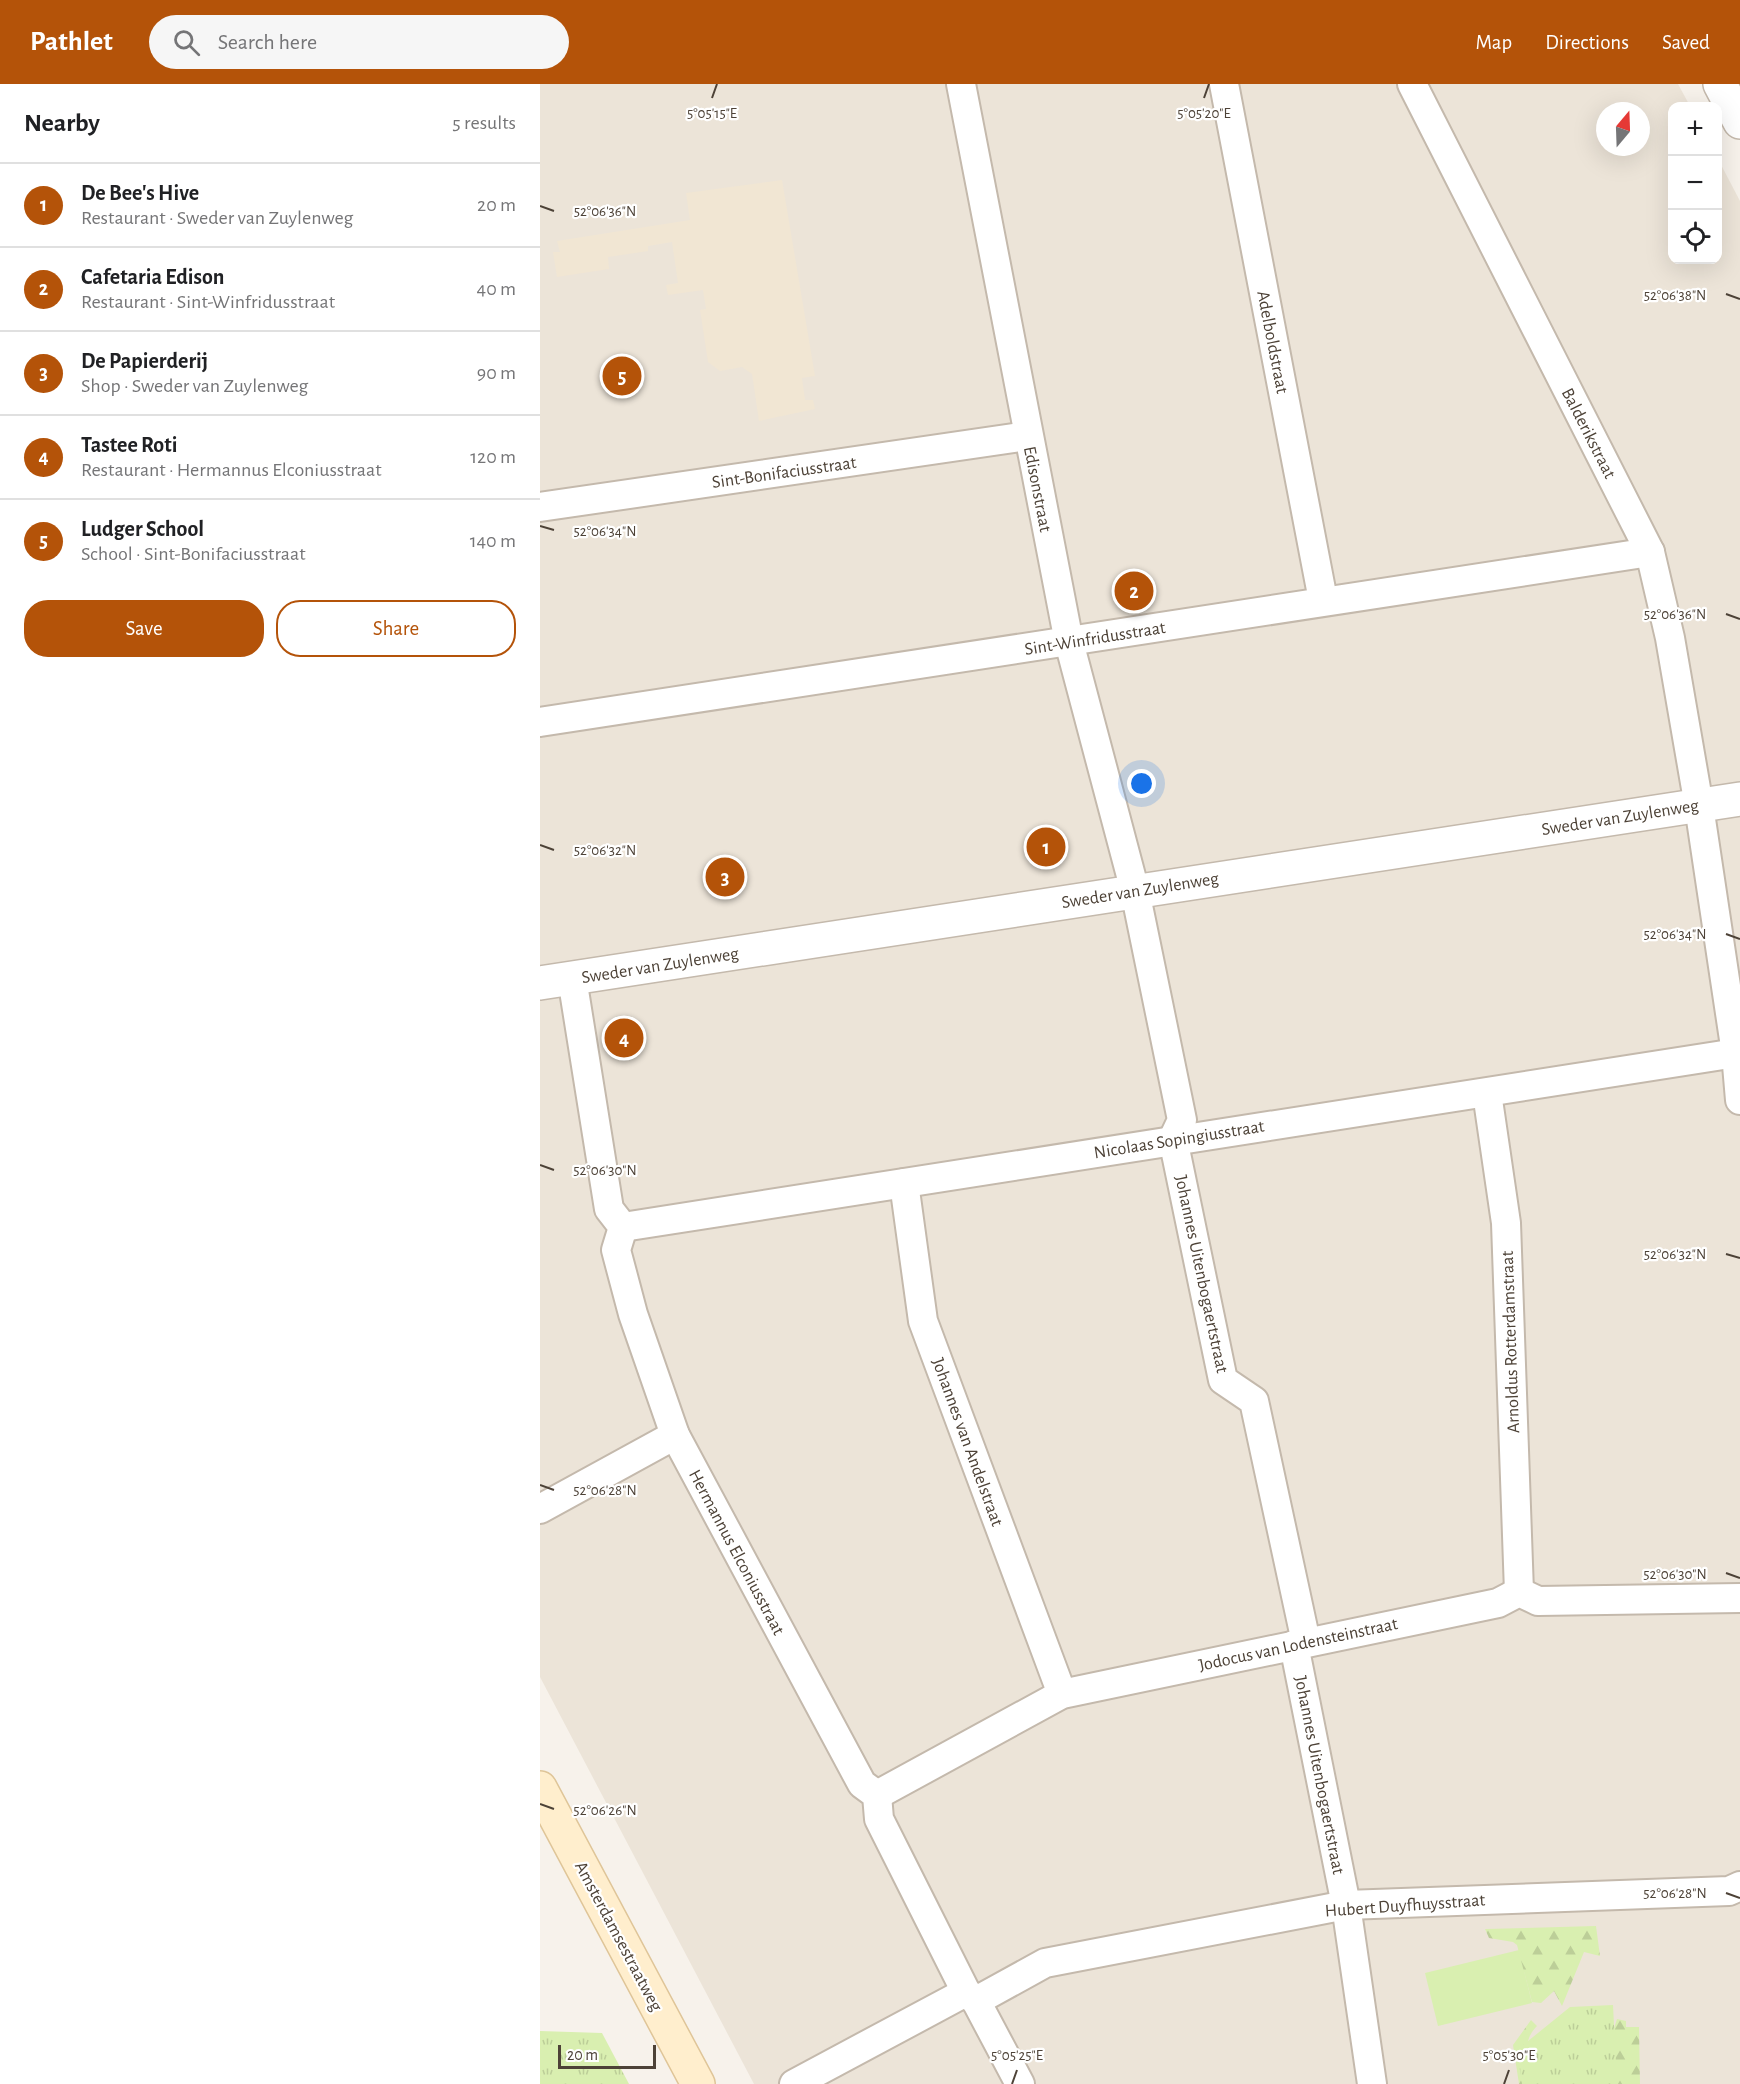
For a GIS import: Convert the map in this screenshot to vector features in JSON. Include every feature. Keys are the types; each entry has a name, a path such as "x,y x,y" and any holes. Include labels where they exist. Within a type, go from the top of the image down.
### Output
{"main road":[{"name":"Amsterdamsestraatweg","path":"540,1788 698,2084"}],"street":[{"name":"Edisonstraat","path":"962,84 1027,436 1069,642 1135,891"},
{"name":"Adelboldstraat","path":"1224,84 1323,600"},
{"name":"Balderikstraat","path":"1412,84 1650,552 1670,638 1699,806 1736,1053 1740,1100"},
{"path":"1720,84 1740,123"},
{"name":"Sint-Bonifaciusstraat","path":"540,507 1027,436"},
{"name":"Sint-Winfridusstraat","path":"540,722 1069,642 1323,600 1650,552"},
{"name":"Sweder van Zuylenweg","path":"540,983 1740,799"},
{"name":"Johannes Uitenbogaertstraat","path":"1135,891 1182,1120 1173,1139 1223,1380 1254,1401 1346,1905 1372,2084"},
{"path":"572,978 609,1209 623,1227"},
{"name":"Nicolaas Sopingiusstraat","path":"623,1227 1173,1139 1487,1093 1736,1053"},
{"name":"Arnoldus Rotterdamstraat","path":"1487,1093 1506,1223 1519,1592"},
{"name":"Johannes van Andelstraat","path":"904,1183 923,1321 1062,1694"},
{"name":"Hermannus Elconiusstraat","path":"623,1227 616,1250 633,1314 675,1435 862,1784 877,1795"},
{"path":"540,1509 675,1435"},
{"path":"1519,1592 1538,1601 1740,1598"},
{"name":"Jodocus van Lodensteinstraat","path":"877,1795 1062,1694 1498,1603 1519,1592"},
{"path":"877,1795 879,1819 971,1997 1020,2084"},
{"name":"Hubert Duyfhuysstraat","path":"794,2084 1045,1963 1346,1905 1729,1891 1740,1886"}],"shaded area":[{"path":"540,84 1678,84 1688,102 1668,102 1668,264 1722,264 1722,167 1740,201 1740,2084 754,2084 540,1677"},
{"path":"782,180 815,376 802,378 805,400 813,400 815,409 759,421 752,374 742,367 720,371 708,362 700,310 706,309 703,290 668,295 666,285 678,283 672,242 648,246 648,251 608,257 609,269 557,277 553,252 560,252 557,241 690,220 686,193"}],"green space":[{"path":"1596,1926 1600,1956 1584,1952 1562,2006 1554,1991 1541,2003 1532,2002 1517,1945 1513,1942 1489,1938 1485,1929"},
{"path":"1519,1950 1532,2003 1438,2026 1425,1973"},
{"path":"1613,2005 1617,2084 1522,2084 1517,2050 1570,2007"},
{"path":"1617,2019 1626,2021 1626,2027 1639,2027 1640,2084 1596,2084"},
{"path":"1531,2020 1537,2026 1528,2040 1527,2054 1536,2084 1519,2084 1513,2045"},
{"path":"540,2031 602,2033 629,2084 540,2084"}],"place":[{"name":"Ludger School","path":"622,376"},
{"name":"Cafetaria Edison","path":"1134,591"},
{"name":"De Bee's Hive","path":"1046,847"},
{"name":"De Papierderij","path":"725,877"},
{"name":"Tastee Roti","path":"624,1038"}]}
